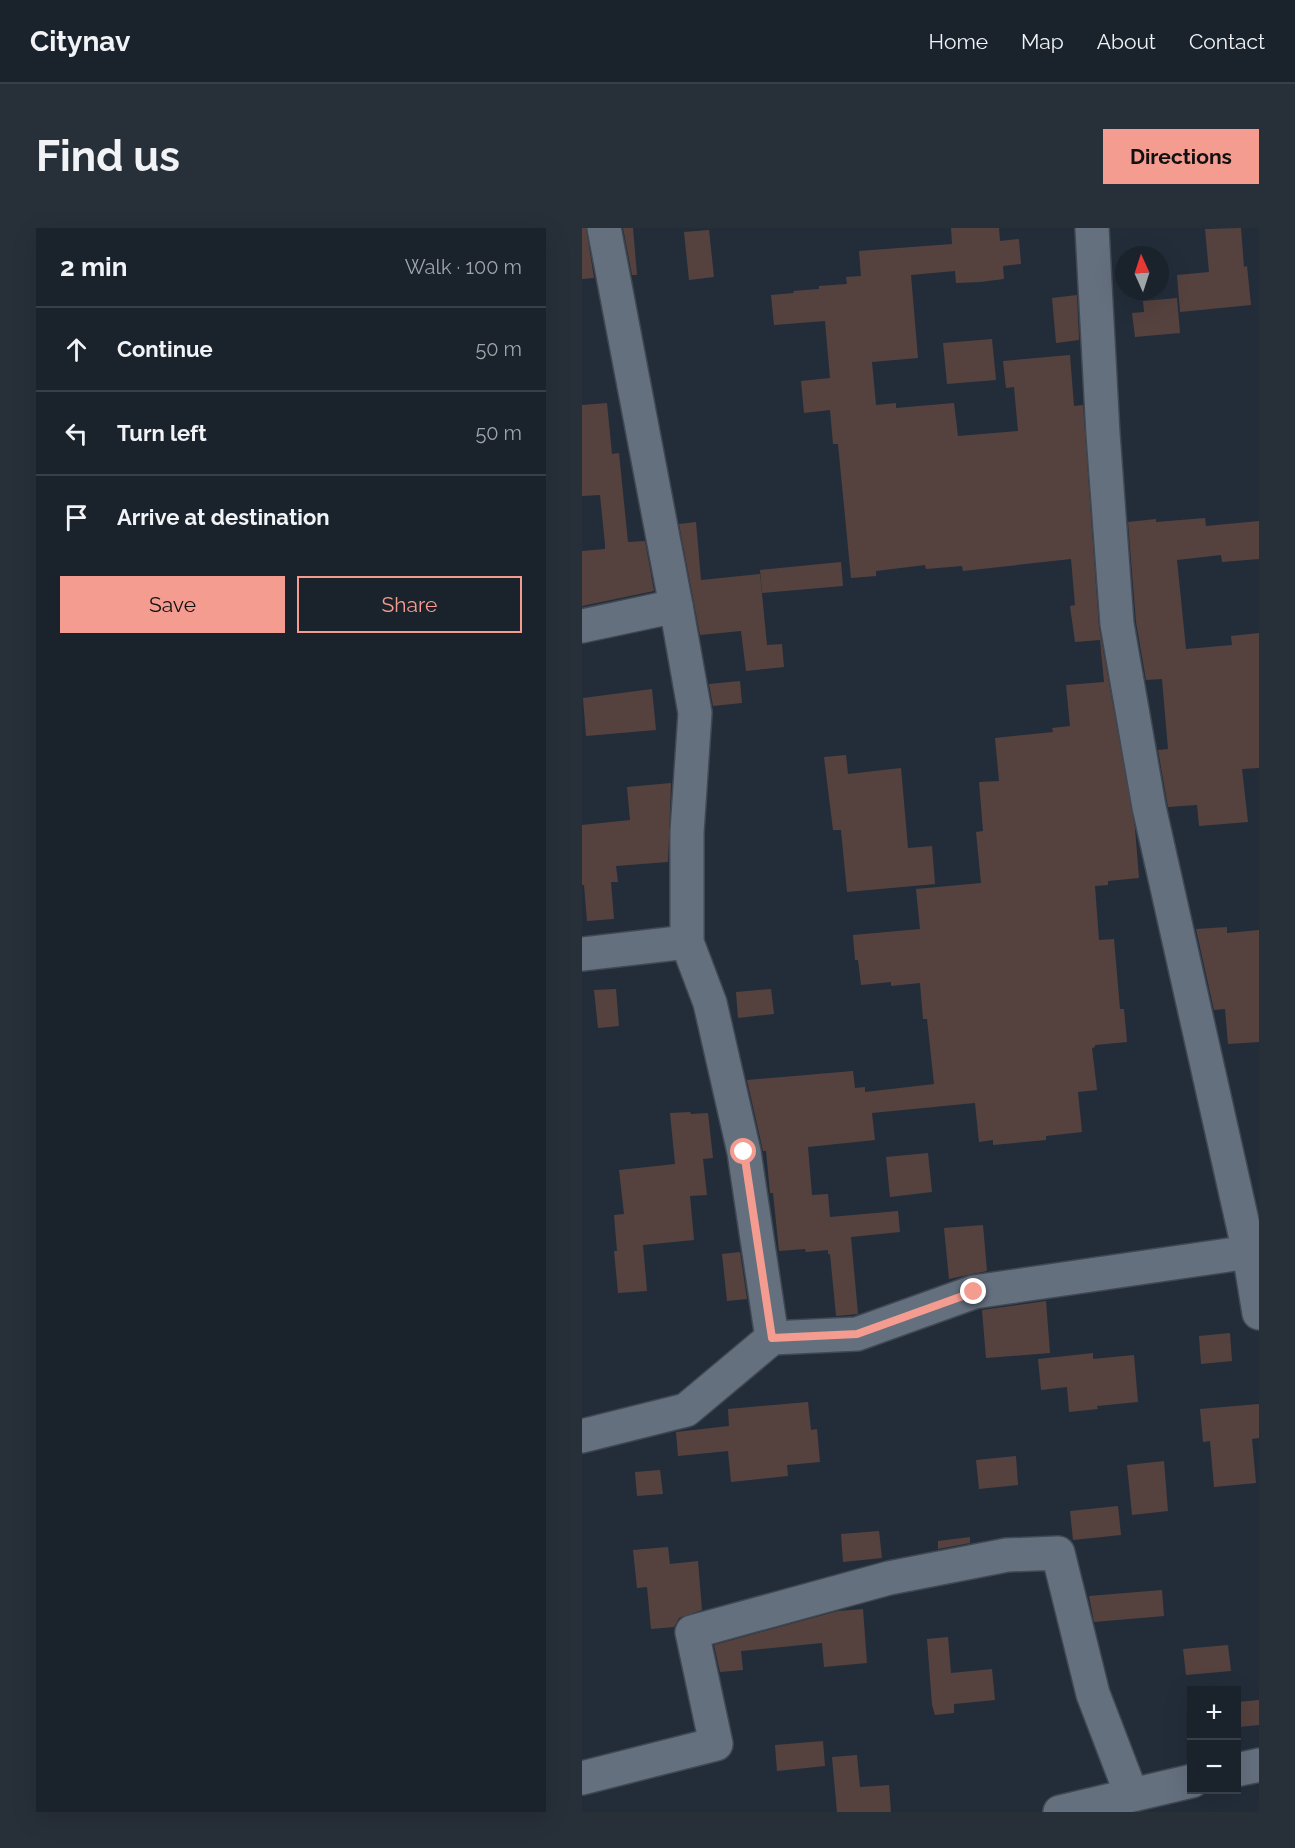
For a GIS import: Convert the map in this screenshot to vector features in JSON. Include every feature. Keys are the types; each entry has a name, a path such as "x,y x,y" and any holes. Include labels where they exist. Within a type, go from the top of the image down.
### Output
{"street":[{"path":"604,228 695,713 687,832 687,942 710,1003 744,1152 772,1338"},
{"path":"1092,228 1102,434 1117,624 1149,807 1249,1252 1259,1313"},
{"path":"582,626 676,606"},
{"path":"582,954 687,942"},
{"path":"582,1436 686,1410 772,1338 857,1334 974,1292 1249,1252"},
{"path":"582,1778 717,1744 692,1632 889,1578 1007,1556 1058,1553 1093,1694 1133,1794"},
{"path":"1241,1769 1259,1765"},
{"path":"1060,1812 1187,1782"}],"building":[{"path":"582,228 586,228 594,278 582,279"},
{"path":"623,228 633,228 637,275 632,275"},
{"path":"951,228 999,228 1000,241 1019,239 1021,264 1003,266 1004,279 980,282 956,283 955,271 911,275 918,358 872,362 876,405 896,403 896,408 954,403 958,436 1018,431 1014,387 1006,388 1003,361 1070,355 1074,406 1083,405 1099,627 1135,828 1139,878 1108,881 1108,885 1095,886 1099,940 1114,939 1120,1009 1124,1009 1127,1042 1095,1045 1092,1048 1097,1090 1078,1092 1082,1132 1046,1136 1046,1140 993,1145 993,1140 979,1142 975,1103 872,1113 875,1140 808,1147 812,1195 828,1194 830,1217 898,1211 900,1232 851,1237 858,1314 836,1316 828,1250 779,1251 766,1151 763,1151 747,1080 853,1071 855,1088 865,1087 865,1092 934,1084 927,1019 923,1019 920,983 891,986 891,982 861,985 858,960 855,960 853,935 920,929 916,889 981,883 976,832 983,831 979,782 999,781 995,738 1053,732 1052,728 1070,726 1066,685 1104,682 1100,640 1075,642 1070,606 1075,605 1071,559 963,571 962,566 926,569 925,565 876,571 876,576 851,578 838,444 833,444 830,410 804,413 801,381 830,378 825,321 774,325 771,295 819,289 819,286 847,284 846,277 861,276 859,251 952,244"},
{"path":"1241,228 1244,267 1247,266 1251,305 1180,312 1177,275 1209,272 1205,229"},
{"path":"709,230 714,277 689,280 684,232"},
{"path":"1077,295 1079,340 1056,343 1052,298"},
{"path":"1177,298 1180,333 1135,337 1132,313 1144,312 1143,301"},
{"path":"992,339 996,380 947,384 943,343"},
{"path":"607,403 612,454 619,453 628,542 645,541 654,591 582,606 582,551 605,549 605,544 600,495 582,496 582,405"},
{"path":"1205,518 1206,526 1259,521 1259,559 1222,562 1221,555 1177,560 1186,649 1232,645 1231,636 1259,633 1259,768 1242,769 1248,822 1199,826 1197,805 1168,807 1158,750 1168,749 1162,679 1146,680 1136,622 1128,522"},
{"path":"696,522 701,580 760,574 767,645 782,644 784,667 746,671 741,631 700,635 679,524"},
{"path":"841,562 843,586 762,593 760,570"},
{"path":"740,681 742,703 713,706 709,684"},
{"path":"652,689 656,730 586,736 583,698"},
{"path":"846,755 848,774 901,768 908,848 932,846 935,884 847,892 841,830 833,830 824,757"},
{"path":"671,783 668,862 616,866 618,882 611,882 614,919 587,921 584,885 582,885 582,825 630,820 627,787"},
{"path":"1227,927 1227,933 1259,930 1259,1042 1228,1044 1225,1009 1214,1010 1196,929"},
{"path":"616,989 619,1026 598,1028 594,990"},
{"path":"771,989 774,1014 738,1018 736,992"},
{"path":"690,1112 691,1114 708,1113 713,1158 703,1159 707,1195 690,1196 694,1240 643,1245 647,1291 618,1293 614,1251 617,1251 614,1215 624,1214 619,1170 675,1164 670,1113"},
{"path":"928,1153 932,1192 890,1197 886,1157"},
{"path":"983,1225 987,1271 949,1279 944,1228"},
{"path":"740,1252 747,1299 727,1301 722,1254"},
{"path":"1046,1301 1050,1353 986,1358 982,1310"},
{"path":"1230,1333 1232,1361 1201,1364 1199,1336"},
{"path":"1093,1353 1093,1359 1134,1355 1138,1402 1097,1406 1098,1409 1069,1412 1067,1387 1041,1390 1038,1359"},
{"path":"808,1402 811,1430 817,1429 820,1462 787,1465 788,1476 731,1482 728,1451 678,1456 676,1432 729,1426 728,1409"},
{"path":"1259,1404 1259,1438 1252,1439 1256,1483 1214,1487 1210,1441 1203,1442 1200,1409"},
{"path":"1016,1456 1018,1485 979,1489 976,1460"},
{"path":"1164,1461 1168,1511 1132,1515 1127,1465"},
{"path":"660,1470 663,1494 637,1496 635,1472"},
{"path":"1118,1506 1121,1535 1073,1540 1070,1511"},
{"path":"879,1531 882,1558 843,1562 841,1534"},
{"path":"970,1537 970,1543 938,1549 938,1541"},
{"path":"668,1547 670,1564 698,1561 702,1610 679,1618 674,1627 651,1629 647,1587 637,1588 633,1550"},
{"path":"1162,1590 1164,1616 1094,1622 1089,1596"},
{"path":"863,1609 867,1663 824,1667 822,1643 741,1651 743,1670 720,1672 714,1645 838,1611"},
{"path":"948,1637 951,1673 992,1669 995,1700 954,1704 954,1713 935,1715 932,1705 927,1639"},
{"path":"1228,1645 1231,1671 1186,1675 1183,1649"},
{"path":"1259,1700 1259,1725 1241,1727 1241,1702"},
{"path":"823,1741 825,1766 777,1771 775,1745"},
{"path":"857,1755 860,1787 889,1785 891,1812 837,1812 832,1757"}],"route":[{"path":"744,1152 772,1338 857,1334 974,1292"}]}
